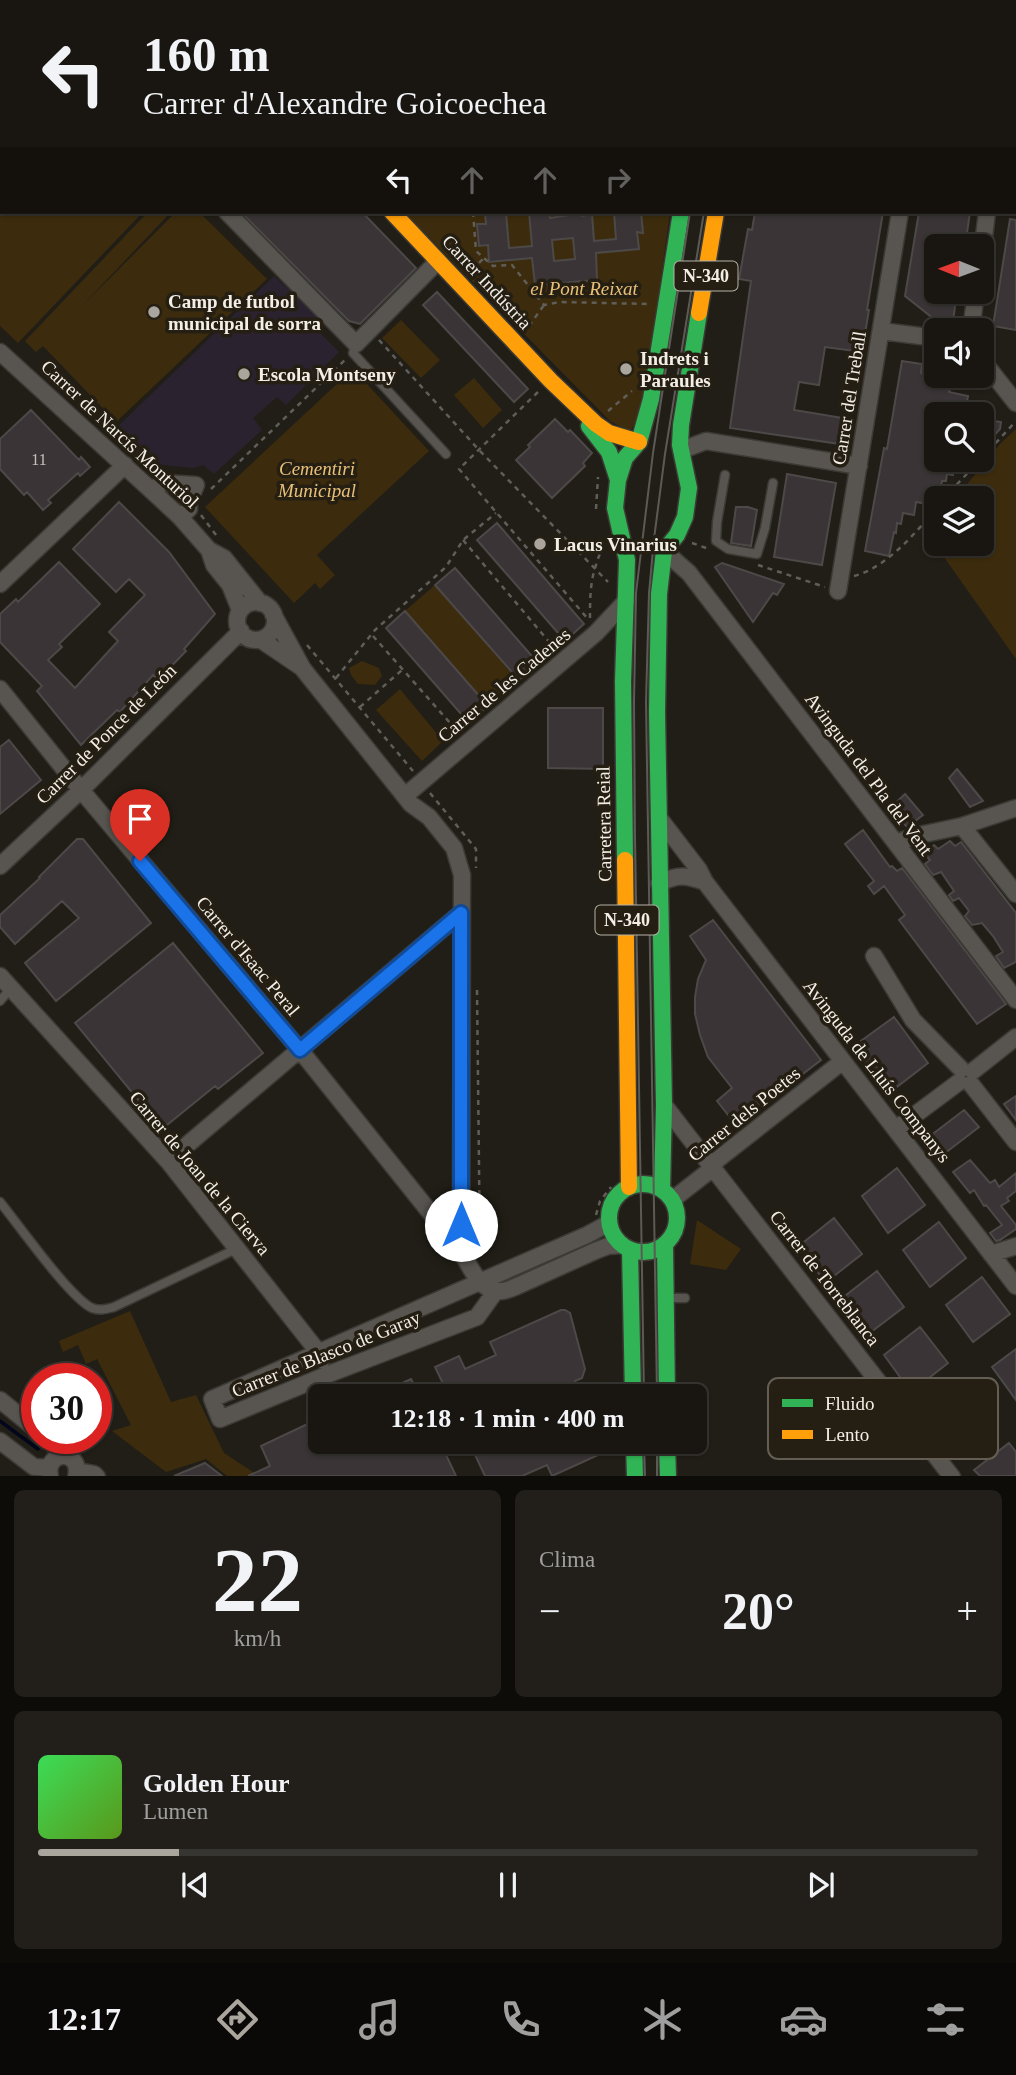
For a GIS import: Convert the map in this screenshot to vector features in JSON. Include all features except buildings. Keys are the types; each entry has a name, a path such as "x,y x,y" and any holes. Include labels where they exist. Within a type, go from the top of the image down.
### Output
{"main road":[{"name":"Carrer Indústria","path":"394,214 551,381"},
{"name":"Carretera Reial","path":"664,551 683,539 689,488 665,443 651,399 681,214"},
{"name":"Carretera Reial","path":"629,1187 623,681 627,560 615,508 618,480 625,458 665,443 681,425 716,214"},
{"path":"551,381 609,433 665,443"},
{"path":"551,381 609,452 618,480"},
{"path":"624,545 643,552 664,551"},
{"name":"N-340","path":"664,551 660,581 657,712 659,883 667,1195 676,1211 677,1223 673,1235 665,1245 667,1384"},
{"path":"665,1245 650,1252 626,1247 614,1235 610,1223 615,1199 629,1187 649,1185 667,1195"},
{"path":"626,1247 632,1384"},
{"path":"634,1454 635,1476"},
{"path":"667,1454 668,1476"}],"street":[{"path":"229,214 355,348 438,261"},
{"name":"Carrer del Treball","path":"839,586 900,214"},
{"path":"984,234 987,214"},
{"path":"881,331 924,336"},
{"name":"Carrer de Narcís Monturiol","path":"0,352 180,517 215,545 260,603"},
{"path":"994,375 1016,403"},
{"path":"665,443 706,441 859,466"},
{"path":"0,584 125,465"},
{"path":"151,490 163,483 204,486"},
{"path":"180,517 189,509 189,502 204,486"},
{"name":"Avinguda del Pla del Vent","path":"683,539 684,570"},
{"name":"Carrer de Narcís Monturiol","path":"215,545 214,565 230,585 240,610"},
{"name":"Avinguda del Pla del Vent","path":"664,551 684,570 1016,1000"},
{"path":"660,581 669,570 684,570"},
{"name":"Carrer de les Cadenes","path":"405,796 424,786 468,743 596,633 626,597"},
{"path":"273,614 275,620 271,633 261,640 255,641 240,631 236,622 240,610 249,603 260,603 270,609 273,614 303,669 411,804 429,817 454,848 462,875 461,1251 479,1282 495,1292 515,1287 608,1246 626,1247"},
{"name":"Carrer de Ponce de León","path":"0,866 81,790 240,631"},
{"path":"261,640 303,669"},
{"name":"Carrer d'Isaac Peral","path":"0,688 81,790 300,1050 461,1251"},
{"path":"896,843 962,826 1016,807"},
{"name":"Avinguda de Lluís Companys","path":"658,817 1016,1286"},
{"path":"962,826 1016,894"},
{"path":"659,883 673,876 687,875 705,882"},
{"path":"168,1161 461,913"},
{"path":"874,956 913,1020 966,1077 1016,1142"},
{"name":"Carrer de Joan de la Cierva","path":"6,982 168,1161 319,1353 329,1374"},
{"path":"896,1129 1016,1037"},
{"name":"Carrer dels Poetes","path":"667,1195 713,1168 716,1160 843,1061"},
{"name":"Carrer de Torreblanca","path":"664,1105 876,1378"},
{"name":"Carrer de Blasco de Garay","path":"495,1292 477,1317 220,1419 212,1399 610,1223"},
{"path":"991,1254 1016,1245"},
{"path":"0,1400 21,1417"},
{"path":"0,1441 34,1467 47,1473 54,1459 62,1456 74,1460 77,1474 97,1476"},
{"name":"Carrer de Torreblanca","path":"939,1459 952,1476"}],"lane":[{"path":"355,348 446,454"},
{"path":"726,475 716,541 728,549 757,554 773,483"},
{"path":"0,1001 6,982"},
{"path":"0,1202 73,1293 89,1307 103,1310 236,1249"},
{"path":"665,1297 685,1297"}],"path":[{"path":"473,214 476,251 493,266 512,265 544,305"},
{"path":"529,326 544,305 560,302 649,304"},
{"path":"370,331 479,450 595,569 626,597"},
{"path":"204,486 355,348"},
{"path":"551,381 459,469 584,616 592,622 590,597 603,536"},
{"path":"604,416 633,390"},
{"path":"994,445 1016,421"},
{"path":"597,514 595,507 598,468"},
{"path":"955,486 969,472"},
{"name":"Carrer de Narcís Monturiol","path":"195,509 215,545"},
{"path":"336,678 372,634 446,567 463,540 496,513"},
{"path":"751,563 839,586 884,561 924,523"},
{"path":"683,539 714,550"},
{"path":"463,540 565,660"},
{"path":"372,634 468,743"},
{"path":"304,640 476,849 476,877"},
{"path":"360,708 402,670"},
{"path":"477,987 480,1256"}],"shaded area":[{"name":"Escola Montseny","path":"274,276 322,319 318,324 323,329 320,333 339,352 286,405 277,397 253,418 262,430 214,474 203,465 194,468 143,463 111,433"}],"green space":[{"path":"0,214 141,214 18,343 0,326"},
{"name":"Camp de futbol municipal de sorra","path":"146,214 169,214 82,306 174,214 201,214 267,279 116,422 43,346 36,352 25,341"},
{"name":"el Pont Reixat","path":"406,214 670,214 643,408 630,432 610,421"},
{"path":"401,320 440,360 421,378 382,338"},
{"name":"Cementiri Municipal","path":"353,369 429,451 317,555 335,575 320,589 315,583 294,603 205,507"},
{"path":"474,378 502,410 483,428 454,395"},
{"path":"1016,429 1016,659 943,556 994,556 994,486 966,486 977,472 994,472 994,451"},
{"path":"435,585 519,680 488,706 405,611"},
{"path":"362,661 379,668 382,676 375,685 358,684 351,675 349,668"},
{"path":"400,689 443,741 422,761 376,710"},
{"path":"697,1220 741,1249 726,1270 690,1264"},
{"path":"130,1311 171,1402 196,1395 224,1453 259,1476 227,1476 206,1459 166,1472 112,1431 131,1425 112,1388 112,1363 99,1363 97,1359 86,1363 78,1345 63,1352 59,1341"}],"waterway":[{"path":"0,1421 21,1436"}],"tram line":[{"path":"644,1384 635,837 636,593 653,453 690,214"},
{"path":"657,1384 646,702 649,593 665,454 704,214"},
{"path":"644,1454 645,1476"},
{"path":"657,1454 657,1476"}],"traffic: fast":[{"path":"625,860 623,681 627,560 615,508 618,480 625,458 639,442 651,399 681,214"},
{"path":"662,1190 664,1105 657,712 659,594 664,551 677,535 685,517 689,488 680,445 681,425 699,313"},
{"path":"589,426 609,452 618,480"},
{"path":"643,1184 656,1187 667,1194 674,1205 677,1218 674,1231 667,1242 656,1249 643,1252 630,1249 619,1242 612,1231 609,1218 612,1205 619,1194 630,1187 643,1184"},
{"path":"665,1245 667,1384"},
{"path":"630,1250 633,1384"},
{"path":"634,1454 635,1476"},
{"path":"667,1454 668,1476"}],"traffic: slow":[{"path":"394,214 551,381 596,424 609,433 639,442"},
{"path":"699,313 716,214"},
{"path":"625,860 629,1187"}],"place":[{"name":"Camp de futbol municipal de sorra","path":"154,312"},
{"name":"Indrets i Paraules","path":"626,369"},
{"name":"Escola Montseny","path":"244,374"},
{"name":"Lacus Vinarius","path":"540,544"}],"route":[{"path":"140,861 300,1050 461,913 461,1225"}]}
